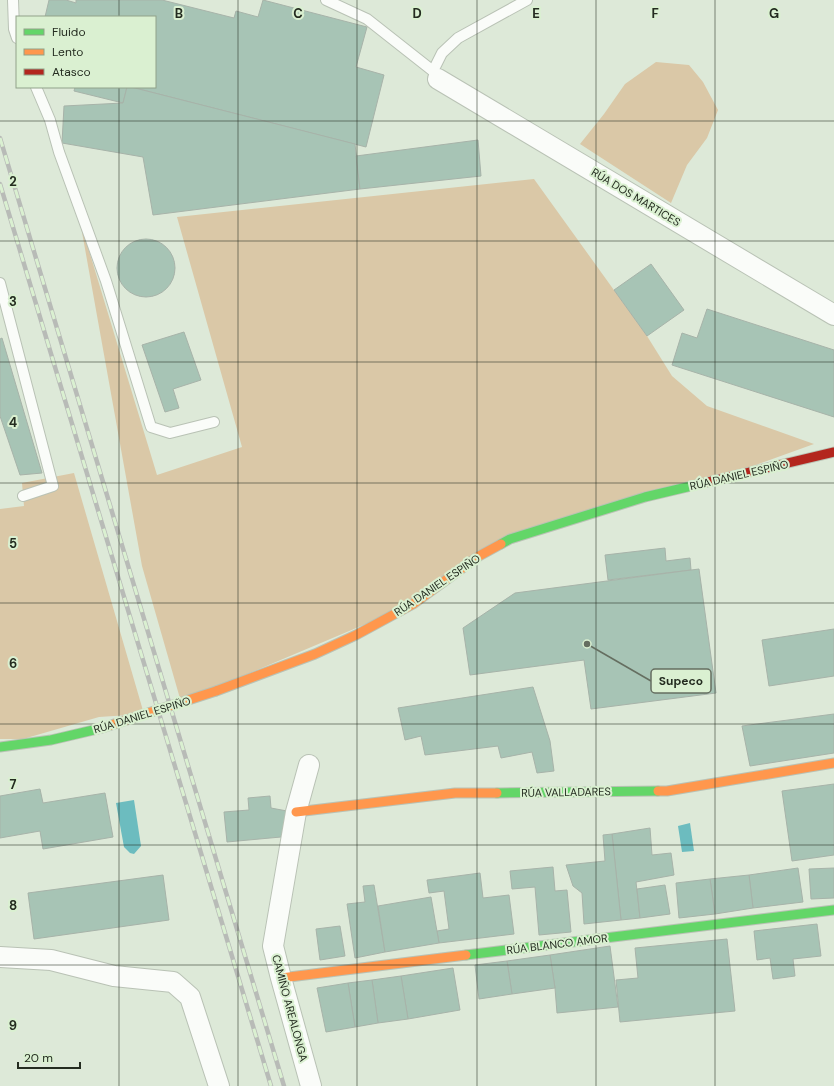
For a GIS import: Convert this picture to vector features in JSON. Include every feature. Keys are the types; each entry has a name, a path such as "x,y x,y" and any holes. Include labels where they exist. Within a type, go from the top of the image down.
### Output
{"street":[{"name":"RÚA DOS MARTICES","path":"436,75 834,315"},
{"name":"RÚA DANIEL ESPIÑO","path":"0,747 27,745 54,740 102,728 216,691 315,654 356,635 413,604 479,556 510,539 645,497 834,452"},
{"name":"RÚA VALLADARES","path":"296,812 455,793 667,791 834,763"},
{"path":"296,812 309,765"},
{"name":"CAMIÑO AREALONGA","path":"296,812 273,946 311,1086"},
{"name":"RÚA BLANCO AMOR","path":"281,978 834,910"},
{"path":"0,957 51,960 114,976 173,982 190,997 219,1086"}],"lane":[{"path":"13,0 14,29 16,35"},
{"path":"326,0 367,19 436,75 442,53 458,38 527,0"},
{"path":"36,88 50,120 59,152 106,281 152,427 170,433 214,422"},
{"path":"0,283 53,486 23,496"}],"shaded area":[{"path":"656,62 689,65 703,82 718,110 707,138 687,165 671,203 580,144 625,84"},
{"path":"534,179 647,336 672,376 707,406 814,444 709,482 510,539 413,604 181,702 142,566 80,221 157,475 242,447 177,217"},
{"path":"74,473 144,714 99,717 23,739 0,739 0,509 24,506 22,483"}],"water":[{"path":"134,800 141,846 134,854 130,853 124,847 116,803"},
{"path":"690,823 694,851 682,852 678,826"}],"building":[{"path":"49,0 66,0 76,3 76,0 162,0 234,18 236,11 258,17 263,0 367,27 356,67 384,75 366,147 135,88 156,88 156,16 45,16"},
{"path":"75,88 127,88 123,103 74,91"},
{"path":"127,88 135,88 355,144 360,189 153,215 143,157 62,143 64,106 123,103"},
{"path":"478,140 481,176 360,189 356,156"},
{"path":"140,239 152,239 167,247 175,262 175,274 167,289 152,297 140,297 125,289 117,274 117,262 125,247"},
{"path":"651,264 684,310 647,336 614,290"},
{"path":"707,309 834,350 834,417 672,365 682,333 697,338"},
{"path":"184,332 201,380 173,389 179,408 165,412 142,345"},
{"path":"2,338 42,473 20,475 0,416 0,339"},
{"path":"665,548 666,561 690,558 691,570 608,580 605,555"},
{"path":"699,569 716,693 591,709 584,660 470,675 463,628 515,593"},
{"path":"834,629 834,676 769,686 762,640"},
{"path":"533,687 550,741 554,771 537,773 532,752 501,758 498,746 425,755 421,736 405,740 398,708"},
{"path":"834,714 834,753 750,766 742,726"},
{"path":"834,784 834,855 792,861 782,791"},
{"path":"40,789 43,803 105,793 113,837 43,849 40,831 0,838 0,796"},
{"path":"270,796 271,808 287,811 281,837 227,842 224,812 249,810 248,798"},
{"path":"650,828 652,855 671,853 674,875 636,882 640,918 621,920 612,834"},
{"path":"612,834 621,920 584,924 582,893 573,886 566,865 605,861 603,835"},
{"path":"553,867 555,891 567,890 571,932 539,935 535,887 512,889 510,871"},
{"path":"798,868 803,902 753,908 749,875"},
{"path":"834,868 834,898 811,899 809,869"},
{"path":"480,873 483,898 509,895 514,934 439,943 437,931 449,929 444,891 429,893 427,880"},
{"path":"163,875 169,920 34,939 28,893"},
{"path":"749,875 753,908 715,914 710,879"},
{"path":"710,879 715,914 679,918 676,883"},
{"path":"374,885 385,952 355,958 347,904 365,902 363,886"},
{"path":"665,885 670,914 640,918 637,889"},
{"path":"431,897 439,943 385,952 378,906"},
{"path":"817,924 821,956 793,959 795,976 773,979 770,958 757,960 754,931"},
{"path":"340,926 345,956 320,960 316,929"},
{"path":"727,939 735,1011 620,1022 616,980 638,978 635,948"},
{"path":"610,946 618,1007 557,1013 550,955"},
{"path":"550,955 555,988 512,994 507,961"},
{"path":"507,961 512,994 479,999 475,965"},
{"path":"453,968 460,1010 408,1019 401,976"},
{"path":"401,976 408,1019 378,1023 372,980"},
{"path":"372,980 378,1023 355,1027 348,983"},
{"path":"348,983 355,1027 326,1032 317,988"}],"railway":[{"path":"0,138 284,1086"},
{"path":"0,184 271,1086"}],"traffic: fast":[{"path":"501,544 510,539 645,497 704,483"},
{"path":"0,747 51,740 102,728"},
{"path":"497,793 658,791"},
{"path":"466,955 834,910"}],"traffic: slow":[{"path":"216,691 315,654 356,635 413,604 479,556 501,544"},
{"path":"102,728 216,691"},
{"path":"658,791 667,791 834,763"},
{"path":"296,812 455,793 497,793"},
{"path":"281,978 466,955"}],"traffic: jam":[{"path":"704,483 834,452"}],"place":[{"name":"Supeco","path":"587,644"}]}
